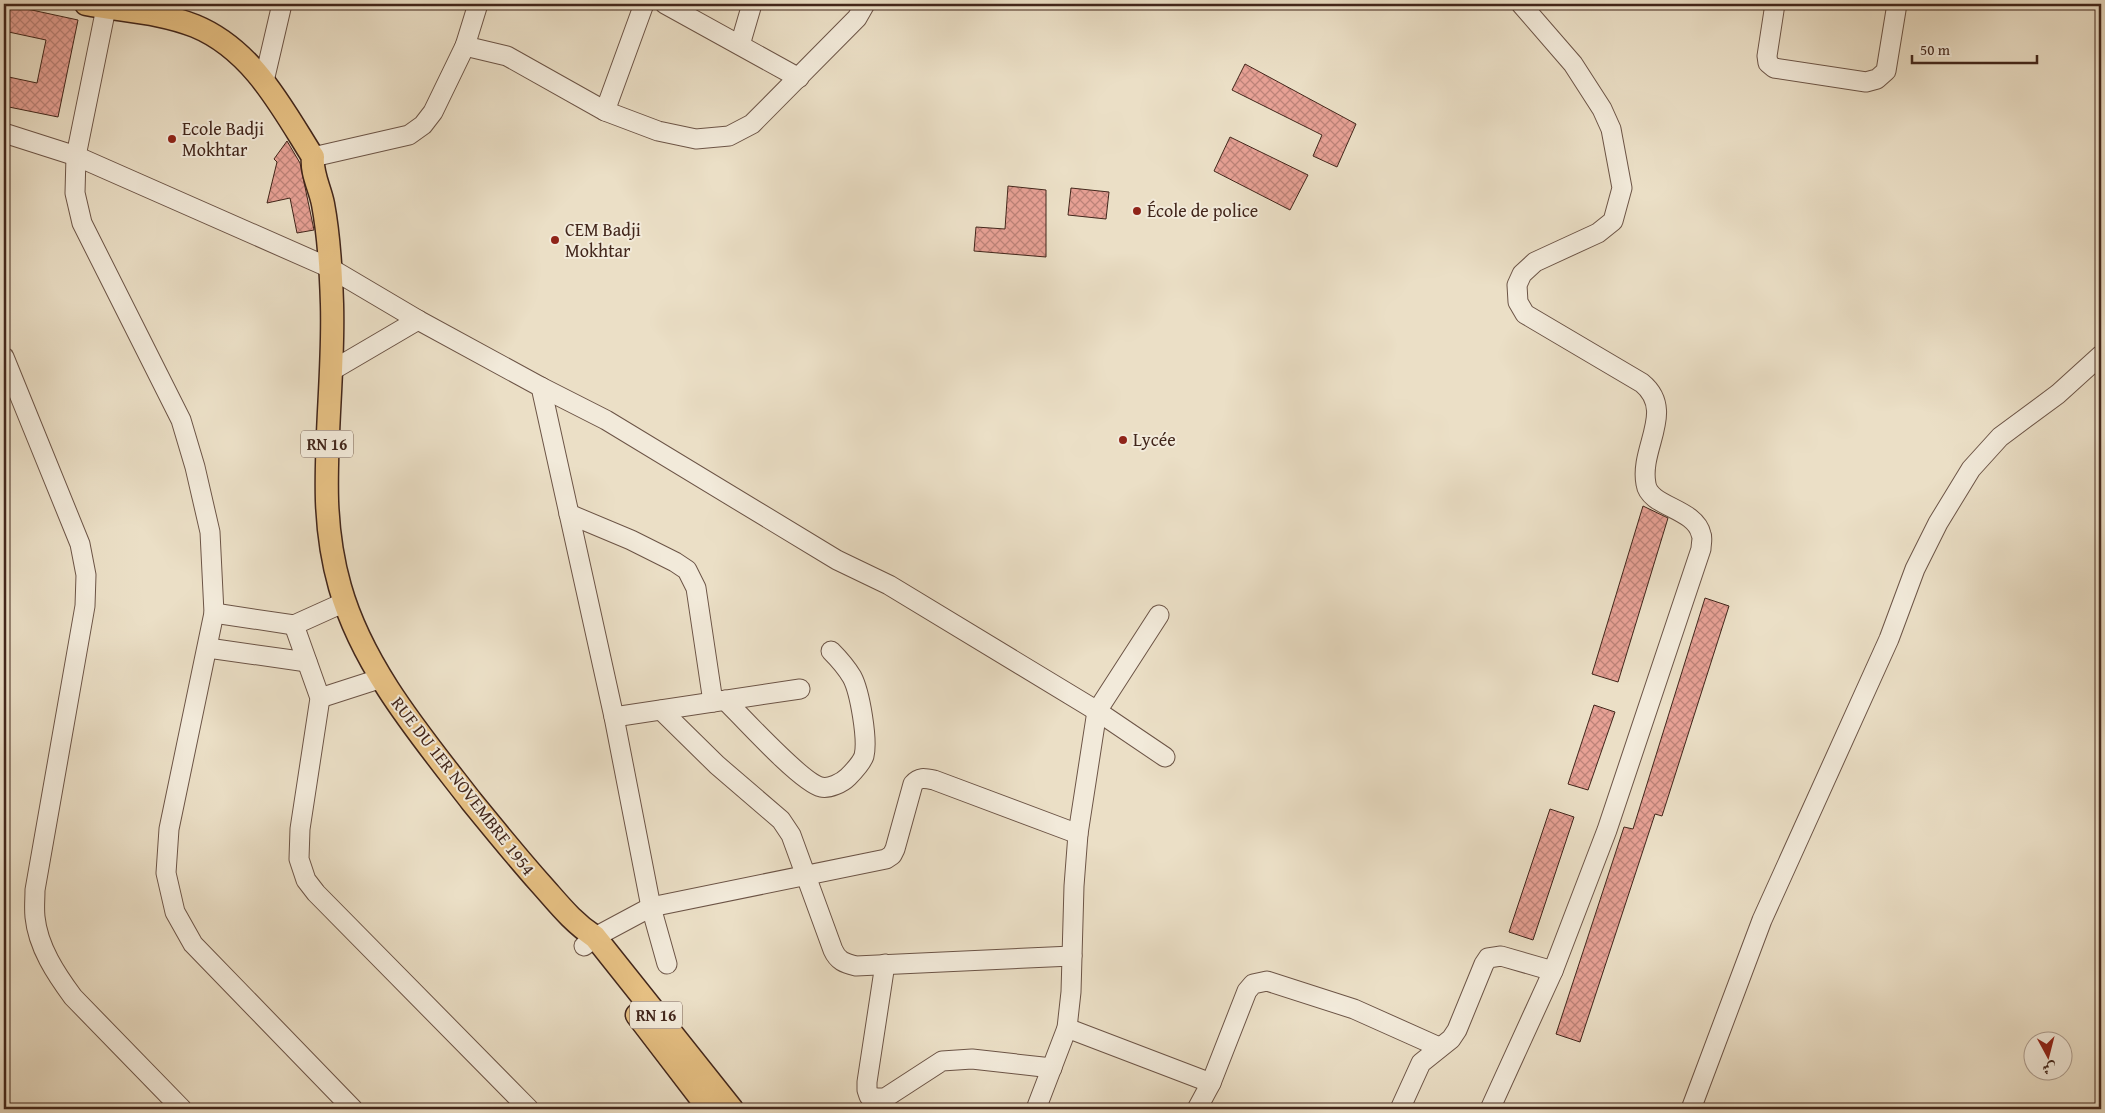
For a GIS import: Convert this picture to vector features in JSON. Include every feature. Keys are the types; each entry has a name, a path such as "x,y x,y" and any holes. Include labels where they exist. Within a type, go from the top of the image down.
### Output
{"main road":[{"name":"RUE DU 1ER NOVEMBRE 1954","path":"100,5 162,17 207,32 237,53 264,81 313,157 312,166 323,205 330,268 332,320 327,440 327,501 333,558 345,602 357,631 382,678 408,718 490,824 585,936"},
{"name":"RN 16","path":"585,936 709,1109"},
{"name":"RN 16","path":"585,936 732,1109"}],"street":[{"path":"264,81 282,4"},
{"path":"313,157 409,135 423,125 433,112 465,46 478,4"},
{"path":"605,112 644,4"},
{"path":"665,4 799,78"},
{"path":"740,45 752,4"},
{"path":"465,46 507,56 605,112 658,130 696,139 729,136 752,124 857,18 865,4"},
{"path":"1490,1109 1553,971 1607,830 1701,549 1702,534 1698,525 1685,514 1650,495 1646,487 1646,458 1658,415 1657,401 1651,390 1525,314 1518,302 1517,285 1522,274 1535,262 1598,233 1613,221 1622,188 1611,128 1602,109 1573,64 1521,4"},
{"path":"1775,4 1767,56 1768,63 1774,68 1866,82 1877,79 1886,71 1898,4"},
{"path":"100,5 76,156 75,192 82,223 181,420 195,467 210,532 214,613 169,829 166,873 175,912 193,944 353,1109"},
{"path":"4,134 76,156 330,268 418,320 606,420 837,560 889,585 1097,712 1165,757"},
{"path":"331,371 418,320"},
{"path":"1691,1109 1762,920 1889,640 1915,569 1938,523 1971,469 2000,437 2058,394 2101,355"},
{"path":"6,366 80,544 86,575 85,606 35,890 35,918 43,948 59,978 72,997 182,1109"},
{"path":"541,387 614,717 650,907 667,964"},
{"path":"569,514 631,540 687,570 696,588 719,701 812,783 822,788 831,787 845,781 863,757 866,741 862,710 853,679 840,660 831,651"},
{"path":"214,613 294,624 345,602"},
{"path":"1036,1109 1067,1028 1071,992 1074,886 1078,834 1097,712 1159,615"},
{"path":"294,624 320,698 300,829 299,859 306,880 316,894 529,1109"},
{"path":"208,648 307,662"},
{"path":"320,698 382,678"},
{"path":"614,717 800,690"},
{"path":"661,710 717,765 781,820 791,835 837,958 845,964 856,966 1072,956"},
{"path":"585,936 650,907 886,859 896,849 912,784 924,777 1078,834"},
{"path":"1400,1109 1421,1063 1451,1039 1457,1030 1488,958 1501,956 1553,971"},
{"path":"885,964 867,1082 869,1096 886,1098 942,1061 972,1059 1052,1068"},
{"path":"1197,1109 1211,1083 1247,990 1260,981 1267,981 1354,1009 1439,1048"},
{"path":"1067,1028 1211,1083"}],"building":[{"path":"4,4 78,20 58,117 4,106 4,76 37,83 46,40 4,31"},
{"path":"1245,64 1356,124 1337,167 1313,156 1322,135 1232,90"},
{"path":"1230,137 1308,175 1290,210 1214,171"},
{"path":"287,141 300,163 314,230 297,233 290,198 267,203 277,162 274,159"},
{"path":"1008,186 1046,190 1046,257 974,251 976,227 1005,229"},
{"path":"1071,188 1109,192 1106,219 1068,215"},
{"path":"1643,506 1668,518 1618,682 1592,674"},
{"path":"1705,598 1729,606 1662,816 1655,814 1580,1042 1556,1034 1624,827 1633,829"},
{"path":"1594,705 1615,712 1588,790 1568,784"},
{"path":"1550,809 1574,817 1533,940 1509,932"}],"place":[{"name":"Ecole Badji Mokhtar","path":"172,139"},
{"name":"École de police","path":"1137,211"},
{"name":"CEM Badji Mokhtar","path":"555,240"},
{"name":"Lycée","path":"1123,440"}]}
